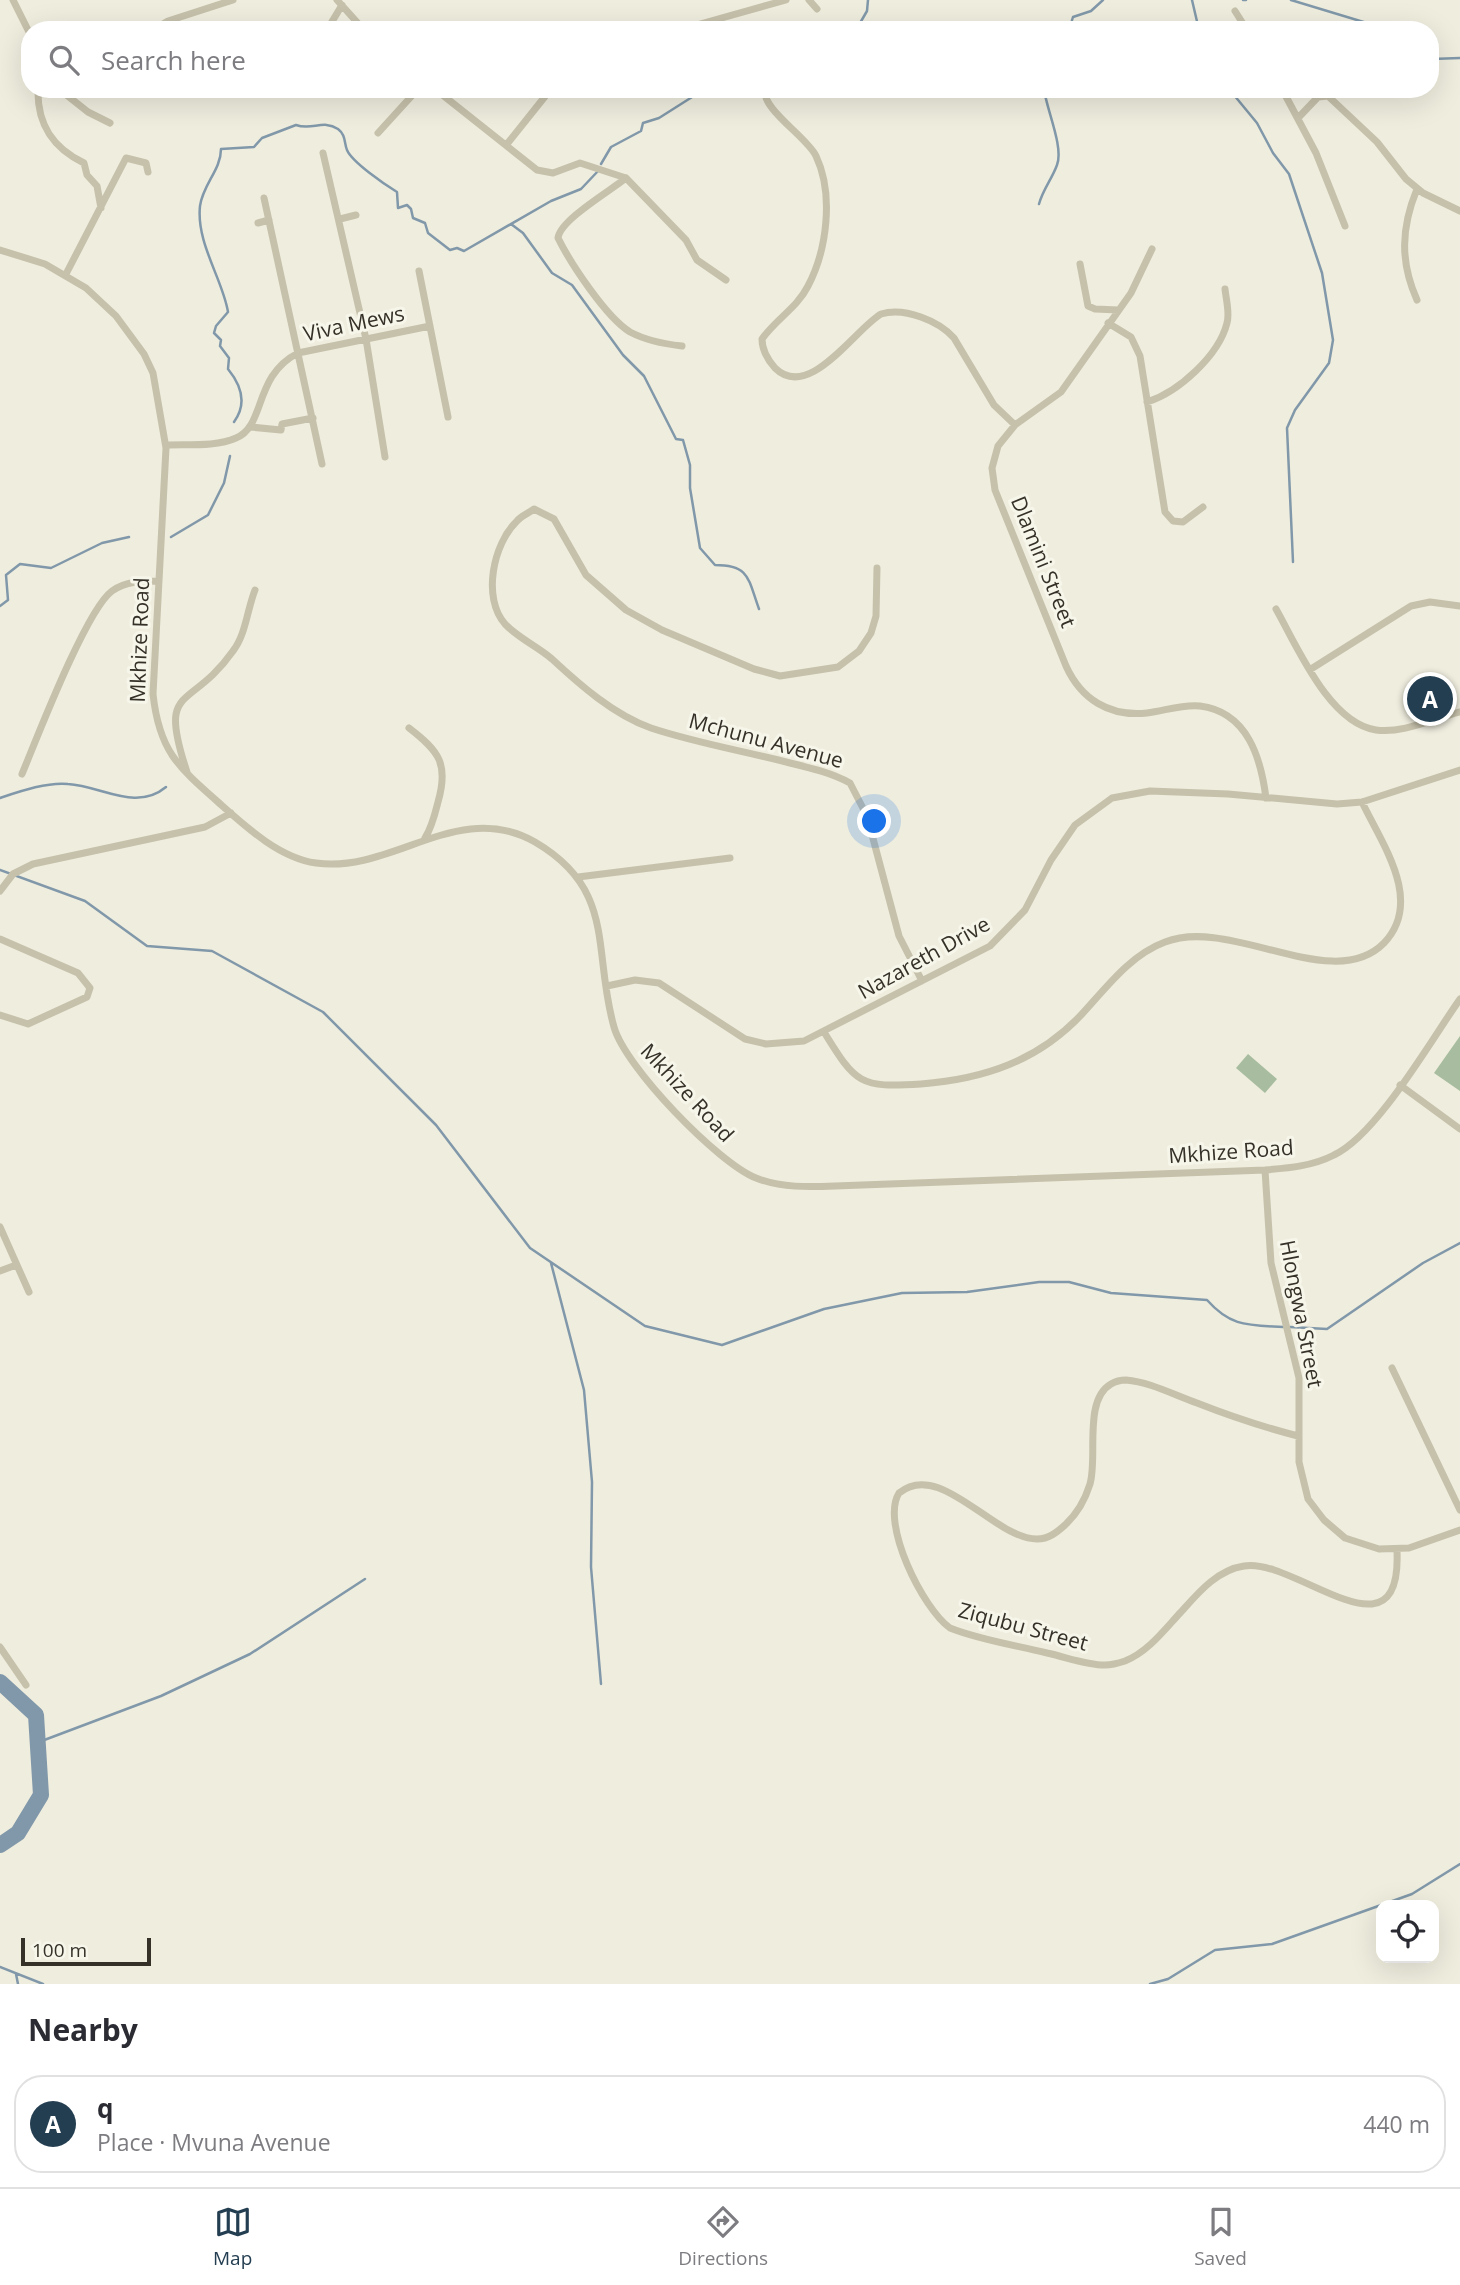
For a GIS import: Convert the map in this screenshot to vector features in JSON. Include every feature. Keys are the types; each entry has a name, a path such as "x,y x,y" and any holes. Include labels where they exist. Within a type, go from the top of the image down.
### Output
{"street":[{"path":"13,0 24,21"},
{"path":"167,21 233,0"},
{"path":"711,21 786,0"},
{"path":"809,0 817,9"},
{"path":"331,21 340,3 356,21"},
{"path":"1235,11 1241,21"},
{"path":"38,98 44,127 53,142 84,163 87,175 97,186 101,208"},
{"path":"70,98 88,112 110,123"},
{"path":"378,133 410,98"},
{"path":"447,98 507,144 532,167 553,173 580,163 626,178 686,240 697,260 726,280"},
{"path":"507,144 542,98"},
{"path":"766,98 816,156 826,194 824,239 809,285 798,302 762,338 766,353 775,367 793,376 811,375 881,314 924,318 946,329 954,338 994,405 1015,425"},
{"path":"1287,98 1345,226"},
{"path":"1298,117 1319,98"},
{"path":"1330,98 1377,142 1417,189 1460,211"},
{"path":"323,153 366,339 385,457"},
{"path":"66,274 126,158 146,163 148,172"},
{"path":"626,178 570,220 559,231 558,238 607,307 627,330 652,341 682,346"},
{"path":"1417,189 1408,216 1404,248 1406,275 1417,300"},
{"path":"264,198 322,464"},
{"path":"340,219 356,215"},
{"path":"258,223 269,220"},
{"name":"Dlamini Street","path":"1152,249 1137,283 1061,392 1015,425 995,453 992,468 995,490 1073,682 1090,700 1110,710 1136,714 1200,706 1220,714 1247,733 1263,772 1266,798"},
{"name":"Mkhize Road","path":"0,250 66,274 103,302 144,354 158,390 166,445 153,667 155,714 159,732 169,753 188,775 231,813 274,845 315,863 359,863 425,838 464,828 515,832 556,856 578,877 598,920 607,986 618,1038 641,1074 719,1154 757,1179 802,1187 1292,1168 1337,1155 1375,1119 1460,999"},
{"path":"1080,264 1088,306 1118,310"},
{"name":"Viva Mews","path":"419,271 448,417"},
{"path":"1147,402 1167,394 1213,353 1227,323 1225,289"},
{"path":"1108,323 1125,332 1136,344 1165,512 1173,521 1183,522 1203,507"},
{"name":"Viva Mews","path":"250,427 270,375 286,359 298,353 430,326"},
{"path":"166,445 233,440 250,427 273,432 281,430 282,424 313,418"},
{"name":"Mchunu Avenue","path":"877,568 876,616 871,632 859,652 838,667 780,676 718,654 645,622 626,610 586,575 554,519 534,509 516,521 499,553 494,572 494,603 506,625 540,648 617,711 650,728 821,771 850,783 867,816 893,917 922,981"},
{"path":"22,774 68,667 106,597 133,582 159,581"},
{"path":"188,775 173,727 176,710 234,650 255,590"},
{"path":"1311,669 1410,606 1430,602 1460,606"},
{"path":"1276,608 1311,669 1344,717 1376,730 1391,730 1460,712"},
{"path":"408,728 431,747 443,765 443,785 425,838"},
{"path":"30,731 38,735"},
{"name":"Nazareth Drive","path":"607,986 635,980 659,983 732,1033 766,1044 799,1042 824,1032 990,946 1025,910 1051,860 1075,825 1112,798 1150,791 1337,804 1362,802 1460,770"},
{"path":"824,1032 841,1059 862,1081 884,1086 956,1081 999,1070 1042,1048 1064,1032 1131,963 1161,943 1176,938 1224,938 1336,963 1362,957 1382,944 1392,933 1402,900 1397,877 1362,802"},
{"path":"0,891 13,874 33,864 205,827 231,813"},
{"path":"578,877 730,858"},
{"path":"0,939 78,973 90,988 87,997 33,1022 16,1022 0,1015"},
{"path":"1400,1085 1460,1129"},
{"name":"Hlongwa Street","path":"1265,1170 1271,1263 1293,1347 1300,1389 1298,1436 1303,1488 1317,1513 1345,1538 1379,1549 1397,1550 1460,1530"},
{"path":"0,1227 29,1292"},
{"path":"0,1271 16,1265"},
{"path":"1392,1368 1460,1510"},
{"name":"Ziqubu Street","path":"1298,1436 1267,1428 1147,1384 1117,1381 1107,1386 1097,1399 1092,1472 1084,1500 1067,1523 1053,1535 1037,1539 1021,1535 940,1488 921,1484 899,1493 892,1506 893,1524 925,1600 934,1615 950,1628 1104,1665 1137,1654 1162,1633 1202,1588 1231,1569 1247,1565 1264,1568 1348,1601 1372,1604 1387,1598 1395,1588 1397,1550"},
{"path":"0,1647 26,1685"}],"green space":[{"path":"1460,1036 1460,1091 1434,1073"},
{"path":"1248,1054 1277,1079 1265,1093 1236,1068"}],"waterway":[{"path":"861,21 867,11 868,0"},
{"path":"1072,21 1073,17 1091,11 1103,0"},
{"path":"1192,0 1197,21"},
{"path":"1291,0 1360,21"},
{"path":"1439,59 1460,58"},
{"path":"601,164 611,147 641,131 643,123 659,118 691,98"},
{"path":"1039,204 1059,157 1045,98"},
{"path":"1236,98 1257,123 1273,153 1289,174 1322,273 1333,340 1329,363 1295,410 1287,428 1293,562"},
{"path":"234,422 241,408 241,394 228,369 229,358 220,346 221,340 214,333 216,326 228,312 202,234 200,220 202,198 218,164 221,149 254,147 262,138 296,125 333,126 342,134 350,155 397,192 398,208 407,205 413,218 425,223 428,233 450,250 457,248 464,251 551,201 581,189 599,170"},
{"path":"511,224 523,233 552,273 572,285 623,355 644,376 676,439 683,440 690,465 690,488 700,548 715,565 735,568 746,576 759,609"},
{"path":"171,537 208,515 224,483 230,456"},
{"path":"0,606 8,600 6,575 20,564 51,568 102,543 129,537"},
{"path":"0,798 51,784 81,786 131,798 155,794 166,787"},
{"path":"0,870 85,901 147,946 212,951 323,1012 436,1125 530,1248 645,1326 722,1345 824,1309 902,1293 967,1292 1039,1282 1069,1282 1111,1293 1207,1300 1232,1320 1250,1325 1283,1327"},
{"path":"1290,1327 1327,1329 1423,1263 1460,1243"},
{"path":"551,1263 584,1390 592,1482 591,1567 601,1684"},
{"path":"39,1742 161,1696 250,1654 365,1579"},
{"path":"0,1682 36,1715 41,1795 18,1833 0,1845"},
{"path":"1150,1984 1168,1979 1215,1950 1272,1944 1412,1894 1460,1864"},
{"path":"0,1967 43,1984"},
{"path":"16,1974 18,1984"}],"place":[{"name":"q","path":"1430,699"}]}
